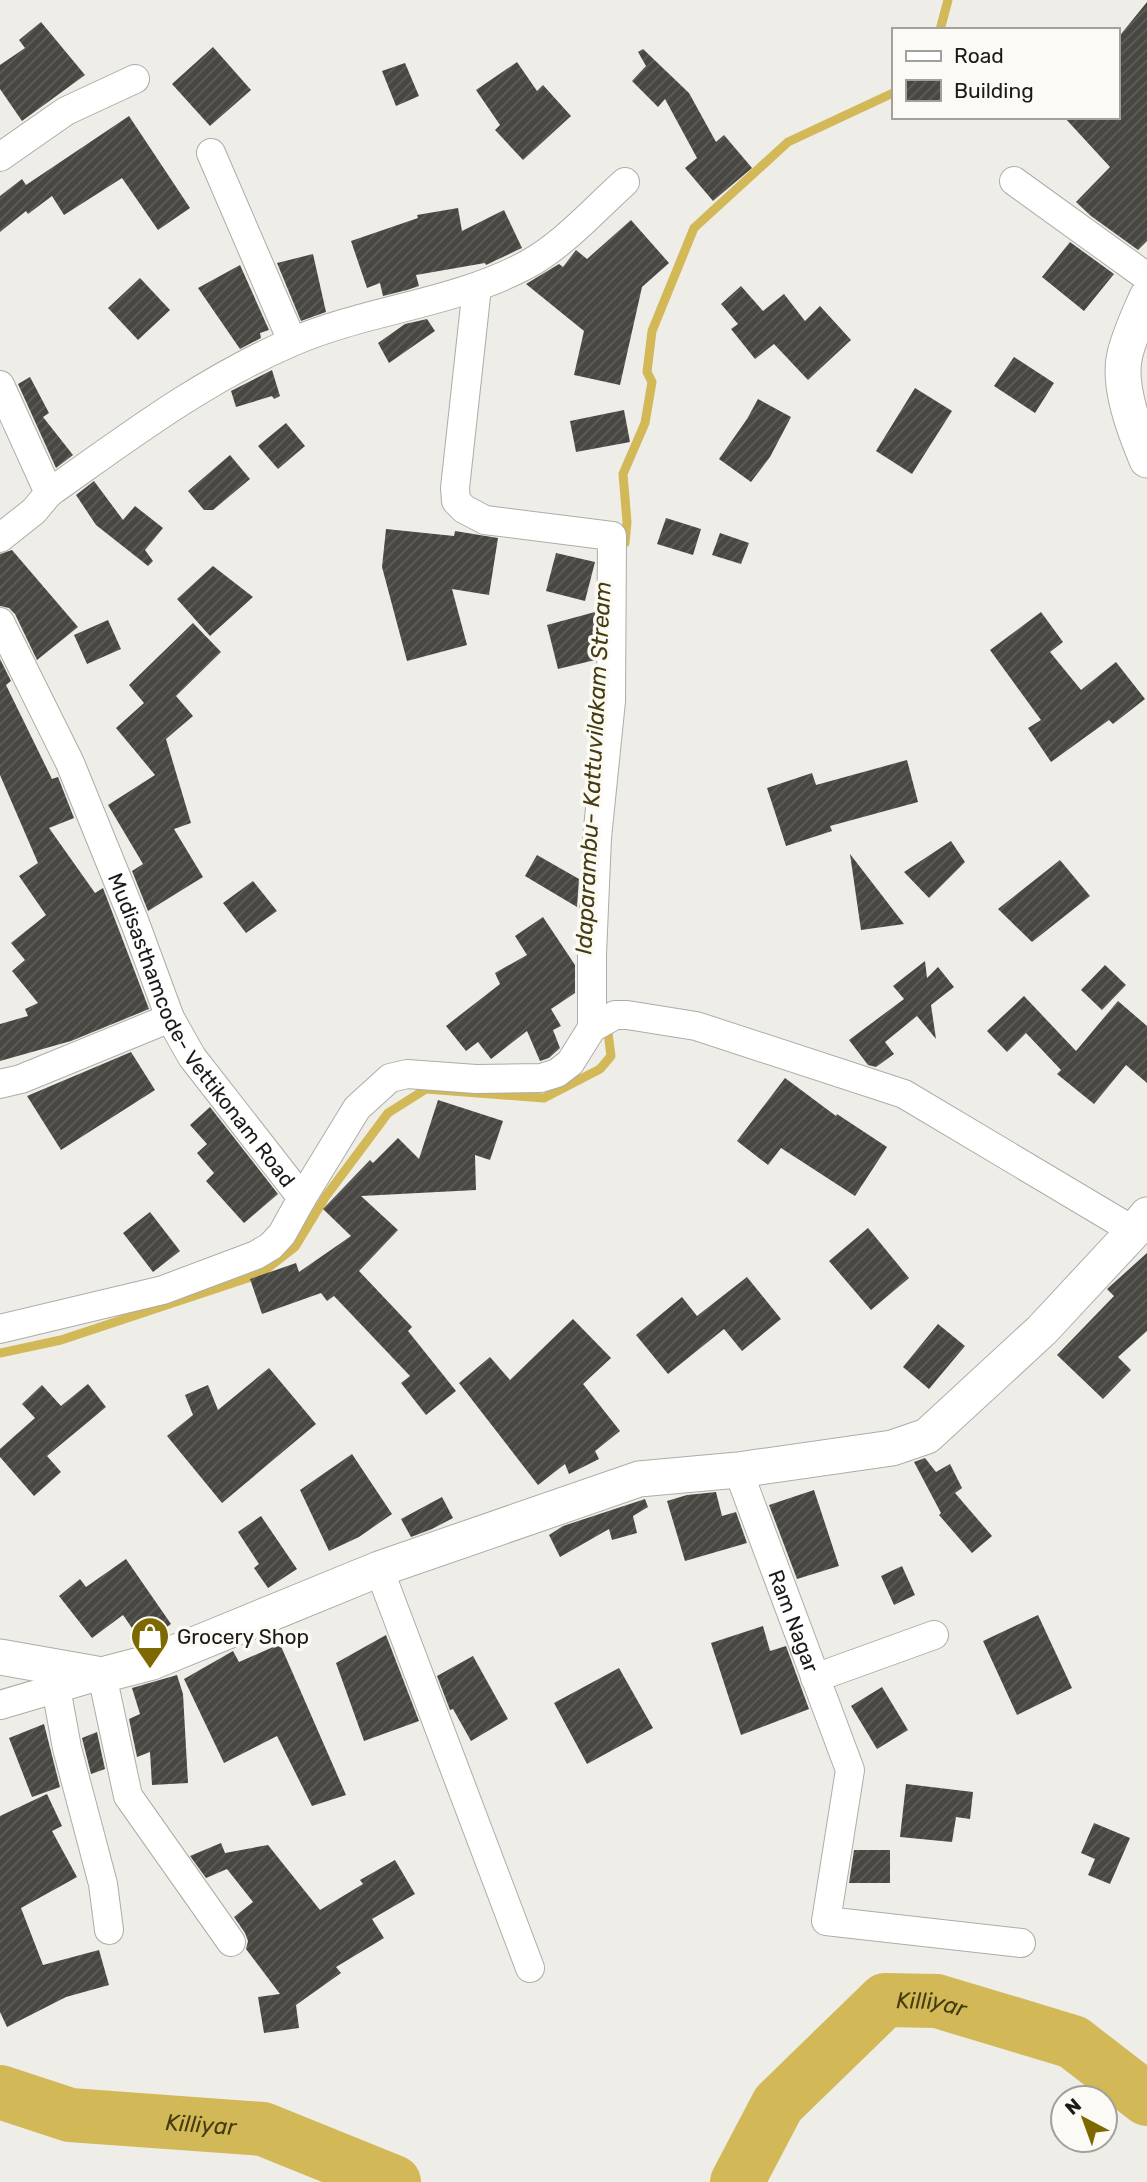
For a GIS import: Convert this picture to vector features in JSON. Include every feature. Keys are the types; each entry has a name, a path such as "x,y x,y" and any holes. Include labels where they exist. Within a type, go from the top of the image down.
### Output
{"street":[{"path":"0,157 66,111 135,79"},
{"path":"211,153 292,341"},
{"path":"1014,181 1147,277"},
{"path":"0,538 34,511 49,493 181,399 292,341 356,319 477,287 532,262 625,182"},
{"path":"477,287 455,488 456,501 464,509 485,520 612,536 611,701 597,838 592,954 602,1023"},
{"path":"1147,297 1124,356 1125,394 1133,427 1147,460"},
{"path":"0,385 49,493"},
{"name":"Mudisasthamcode- Vettikonam Road","path":"0,622 70,763 170,1018 192,1057 302,1198 282,1234 271,1246 256,1255 163,1290 0,1329"},
{"path":"0,1705 165,1657 379,1569 639,1479 738,1471 892,1448 927,1436 1042,1330 1141,1223 904,1094 696,1026 644,1017 602,1023 570,1063 557,1073 541,1078 476,1079 407,1074 390,1078 357,1108 302,1198"},
{"path":"0,1084 21,1079 170,1018"},
{"name":"Ram Nagar","path":"738,1471 850,1770 826,1922 1021,1943"},
{"path":"379,1569 530,1968"},
{"path":"816,1678 934,1635"},
{"path":"0,1657 102,1675"},
{"path":"102,1675 128,1796 231,1942"},
{"path":"56,1688 66,1748 103,1884 109,1930"}],"building":[{"path":"1147,2 1147,241 1138,250 1076,202 1110,167 1066,119 1119,119 1119,37"},
{"path":"41,22 85,75 22,121 0,89 0,65 25,48 19,40"},
{"path":"213,47 251,90 210,126 172,84"},
{"path":"643,49 689,93 716,142 724,135 752,168 713,201 685,168 697,158 665,99 658,107 632,81 646,66 638,52"},
{"path":"517,62 537,91 543,85 571,116 523,160 495,130 500,125 476,90"},
{"path":"405,63 419,96 396,106 382,71"},
{"path":"129,116 190,208 158,230 122,178 64,215 52,196 28,214 26,211 0,232 0,196 22,179 26,185"},
{"path":"458,208 462,231 504,210 522,248 486,265 485,263 416,275 419,286 407,290 383,296 380,283 367,288 351,241 418,218 417,215"},
{"path":"631,220 669,263 642,287 620,385 574,375 584,331 526,284 559,264 563,267 576,250 587,259"},
{"path":"1070,242 1114,274 1084,311 1042,277"},
{"path":"313,254 326,312 301,321 277,263"},
{"path":"240,265 269,330 260,333 261,338 240,349 198,288"},
{"path":"140,278 170,310 138,340 108,308"},
{"path":"741,286 763,311 784,294 805,321 820,306 851,340 808,380 774,344 755,359 731,329 738,324 721,304"},
{"path":"427,319 435,331 389,363 378,343 405,324"},
{"path":"1014,357 1054,383 1035,413 994,386"},
{"path":"272,370 280,396 236,407 231,391"},
{"path":"30,377 49,413 43,417 73,455 56,468 18,384"},
{"path":"915,388 952,411 912,474 876,451"},
{"path":"758,399 791,417 770,457 751,482 719,459"},
{"path":"624,410 630,442 576,452 570,421"},
{"path":"286,423 305,446 278,469 258,446"},
{"path":"230,455 250,479 213,510 204,510 188,491"},
{"path":"94,481 123,520 135,506 163,528 145,550 153,561 148,566 96,525 76,495"},
{"path":"666,518 701,529 693,555 657,544"},
{"path":"386,529 454,536 455,531 498,538 489,595 452,589 467,645 407,661 382,567"},
{"path":"720,533 749,543 741,564 712,555"},
{"path":"12,550 78,627 37,660 15,614 9,608 0,606 0,554"},
{"path":"556,553 595,562 585,601 546,591"},
{"path":"213,566 253,597 210,636 177,599"},
{"path":"595,612 595,660 558,669 547,625"},
{"path":"1041,612 1063,642 1050,652 1081,690 1116,662 1145,699 1113,724 1109,720 1051,762 1028,728 1041,720 990,650"},
{"path":"108,620 121,649 87,664 74,635"},
{"path":"193,623 221,652 176,696 193,716 166,739 191,823 174,829 203,877 148,911 132,871 143,864 108,805 155,775 116,728 144,703 129,685"},
{"path":"0,659 11,681 6,685 52,779 58,777 74,818 49,828 95,893 103,888 149,1009 71,1041 0,1061 0,1024 28,1016 25,1009 38,1003 12,971 25,960 11,943 46,915 19,876 38,863 0,775"},
{"path":"907,760 918,802 830,826 832,831 786,846 767,788 812,773 816,785"},
{"path":"951,841 965,862 929,898 904,872"},
{"path":"850,854 904,924 861,930"},
{"path":"537,855 579,879 577,907 525,876"},
{"path":"1060,860 1090,896 1032,942 998,909"},
{"path":"253,881 277,911 246,933 223,903"},
{"path":"543,917 575,965 575,993 551,1009 561,1026 553,1030 560,1048 549,1058 540,1061 527,1031 491,1059 478,1042 466,1051 446,1026 500,984 495,973 527,955 515,936"},
{"path":"925,961 927,978 938,967 954,987 931,1005 936,1039 917,1016 885,1042 894,1054 876,1067 868,1065 849,1040 904,999 893,986"},
{"path":"1105,965 1126,985 1102,1010 1081,990"},
{"path":"1024,996 1076,1051 1118,1001 1147,1026 1147,1083 1126,1065 1094,1104 1057,1074 1061,1070 1026,1033 1007,1052 987,1031"},
{"path":"131,1052 155,1090 61,1150 27,1096"},
{"path":"785,1078 836,1116 837,1114 887,1147 855,1196 781,1148 768,1165 737,1141"},
{"path":"438,1100 503,1121 490,1160 475,1155 476,1190 361,1196 398,1230 359,1271 412,1327 408,1331 456,1391 426,1415 401,1383 410,1376 334,1296 327,1301 321,1293 262,1314 250,1279 296,1263 299,1272 351,1236 323,1209 370,1160 373,1163 398,1138 419,1159"},
{"path":"210,1107 278,1194 244,1223 206,1181 214,1173 197,1153 207,1144 190,1125"},
{"path":"150,1212 180,1251 153,1272 123,1233"},
{"path":"868,1228 909,1278 871,1310 829,1261"},
{"path":"1147,1253 1147,1331 1118,1357 1131,1370 1103,1399 1057,1355 1114,1296 1107,1289"},
{"path":"747,1277 781,1319 742,1351 724,1329 668,1374 636,1335 682,1297 697,1316"},
{"path":"573,1319 611,1358 583,1384 620,1431 595,1451 599,1459 569,1474 565,1464 538,1485 459,1383 490,1357 510,1380"},
{"path":"938,1324 965,1346 929,1389 903,1367"},
{"path":"269,1368 316,1424 222,1503 167,1436 193,1415 185,1395 208,1385 218,1410"},
{"path":"88,1384 106,1407 47,1456 61,1472 34,1496 0,1457 0,1449 35,1418 22,1404 42,1385 61,1406"},
{"path":"352,1454 392,1514 359,1537 329,1551 300,1490"},
{"path":"925,1458 936,1472 950,1464 962,1488 955,1493 992,1536 972,1553 939,1515 941,1513 914,1462"},
{"path":"814,1490 839,1566 797,1579 769,1505"},
{"path":"716,1492 722,1516 736,1512 747,1543 685,1561 667,1501 687,1495"},
{"path":"442,1497 453,1518 411,1537 401,1519"},
{"path":"645,1499 648,1507 633,1516 637,1533 612,1540 609,1529 560,1557 549,1535 563,1526"},
{"path":"261,1516 297,1569 268,1588 254,1568 259,1564 238,1532"},
{"path":"126,1559 171,1624 143,1644 123,1615 92,1638 59,1596 80,1579 86,1587"},
{"path":"902,1566 915,1595 894,1605 881,1576"},
{"path":"1038,1615 1072,1688 1017,1715 983,1641"},
{"path":"763,1626 770,1651 786,1646 809,1709 741,1735 711,1643"},
{"path":"386,1635 419,1721 364,1741 336,1663"},
{"path":"280,1644 346,1795 312,1806 277,1736 224,1763 184,1679 233,1651 239,1662"},
{"path":"473,1656 508,1719 471,1741 453,1709 450,1710 437,1676"},
{"path":"619,1668 653,1728 587,1764 554,1703"},
{"path":"177,1675 183,1694 188,1783 152,1785 150,1752 137,1757 129,1719 140,1714 132,1688"},
{"path":"882,1687 908,1730 877,1749 851,1706"},
{"path":"44,1724 60,1787 32,1797 9,1738"},
{"path":"97,1732 105,1769 91,1774 82,1738"},
{"path":"906,1784 973,1792 970,1819 956,1817 952,1842 900,1837"},
{"path":"47,1794 62,1826 52,1831 77,1877 21,1908 43,1965 99,1950 109,1985 66,1997 7,2027 0,2012 0,1816"},
{"path":"1094,1823 1130,1838 1110,1884 1088,1875 1095,1859 1081,1853"},
{"path":"221,1843 225,1853 268,1845 320,1910 363,1884 360,1880 395,1860 415,1894 372,1919 384,1938 336,1967 341,1973 296,2005 299,2028 264,2033 258,1997 280,1994 246,1949 248,1941 245,1933 234,1917 253,1902 227,1869 206,1878 190,1856"},
{"path":"854,1850 890,1850 890,1883 849,1883"}],"waterway":[{"name":"Idaparambu- Kattuvilakam Stream","path":"941,28 948,0"},
{"name":"Idaparambu- Kattuvilakam Stream","path":"625,543 627,522 623,474 645,423 652,382 647,372 652,331 694,228 788,142 892,93"},
{"name":"Idaparambu- Kattuvilakam Stream","path":"0,1353 61,1340 260,1274 295,1247 326,1196 388,1113 426,1089 544,1098 600,1069 611,1056 607,1025"},
{"name":"Killiyar","path":"737,2182 778,2104 885,2000 937,2001 1073,2042 1147,2099"},
{"name":"Killiyar","path":"0,2092 70,2115 263,2129 394,2182"}],"place":[{"name":"Grocery Shop","path":"150,1670"}]}
